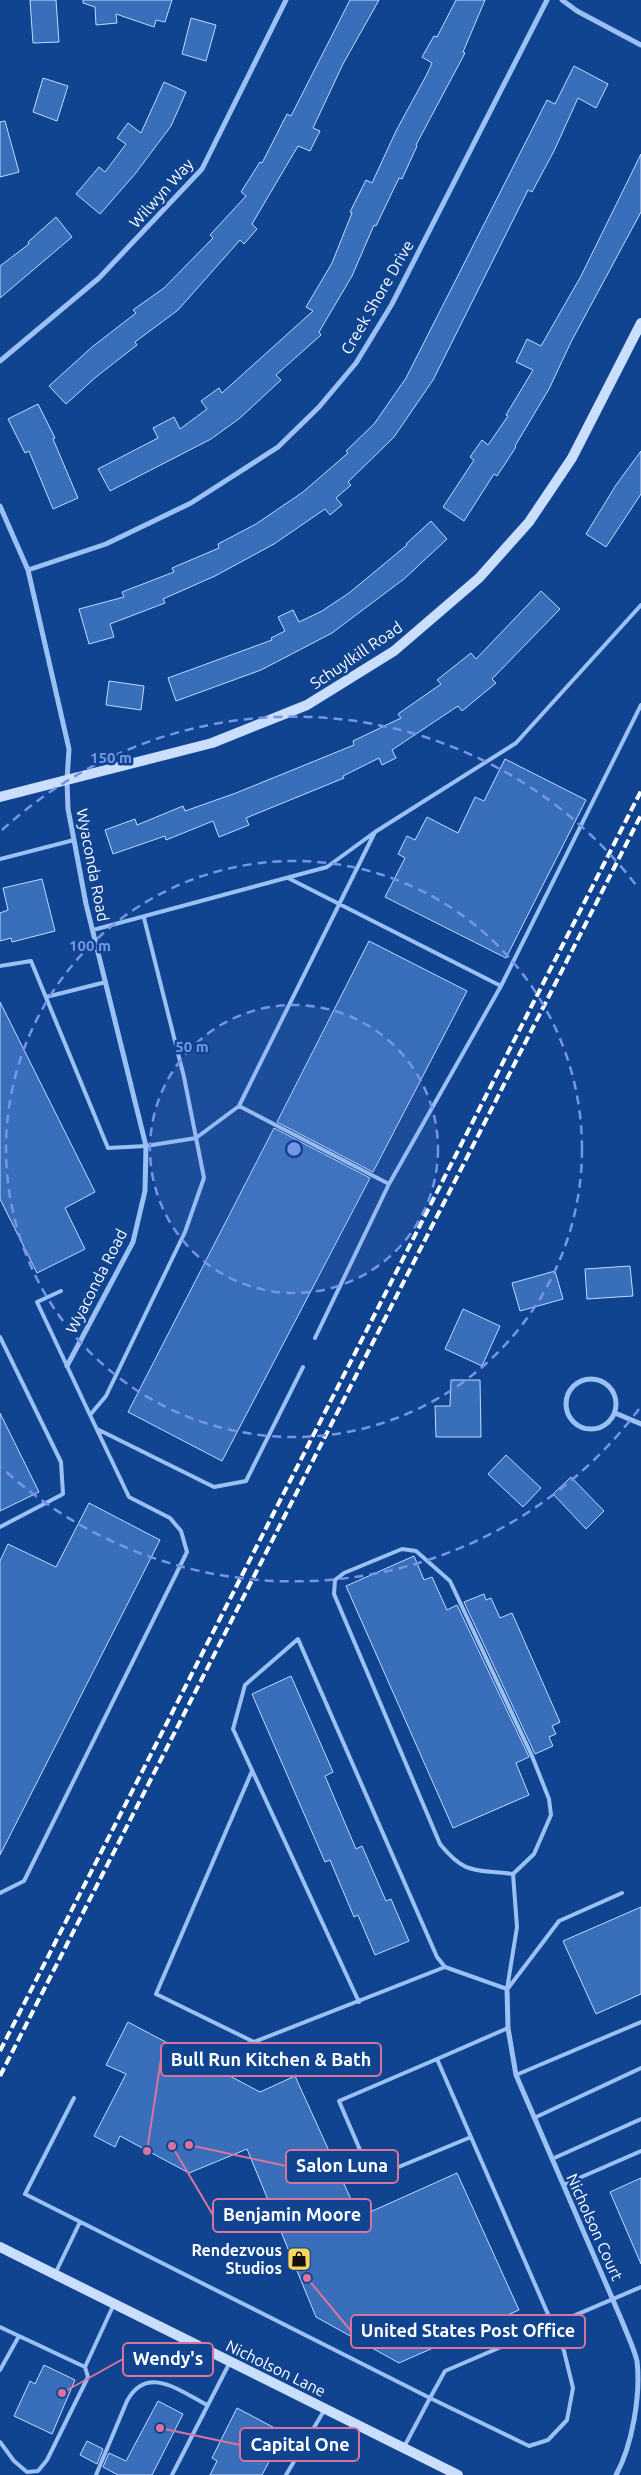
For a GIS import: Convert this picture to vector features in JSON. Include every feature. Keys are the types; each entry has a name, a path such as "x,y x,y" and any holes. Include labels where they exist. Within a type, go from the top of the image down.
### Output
{"street":[{"name":"Wilwyn Way","path":"0,361 98,278 202,169 286,0"},
{"name":"Creek Shore Drive","path":"28,570 106,544 191,503 278,447 319,407 356,363 392,304 547,0"},
{"path":"562,0 577,11 641,45"},
{"name":"Schuylkill Road","path":"0,797 212,743 307,705 394,651 479,578 529,522 572,458 641,324"},
{"name":"Wyaconda Road","path":"0,506 28,570 69,749 68,809 74,840 93,930 146,1146 145,1191 133,1242 67,1366"},
{"path":"597,1379 611,1388 617,1405 615,1413 603,1426 595,1429 578,1425 567,1411 568,1394 580,1381 597,1379"},
{"path":"615,1413 641,1424"},
{"name":"Nicholson Court","path":"508,1989 508,2028 516,2076 612,2299 637,2362 640,2386 636,2420 616,2475"},
{"name":"Nicholson Lane","path":"0,2247 403,2448 438,2470 458,2475"}],"lane":[{"path":"93,930 290,879 328,867 375,832 516,743 641,605"},
{"path":"315,1338 389,1184 501,986 641,705"},
{"path":"0,966 32,961 108,1148 146,1146 196,1138 239,1106 375,832"},
{"path":"0,859 74,840"},
{"path":"290,879 501,986"},
{"path":"90,1415 106,1396 185,1232 204,1178 184,1077 144,918"},
{"path":"46,997 106,982"},
{"path":"239,1106 389,1184"},
{"path":"0,1893 24,1881 188,1552 182,1531 170,1518 129,1496 37,1302 61,1291"},
{"path":"0,1337 61,1462 63,1494 0,1527"},
{"path":"97,1429 214,1487 246,1481 303,1367"},
{"path":"402,1549 416,1551 450,1581 532,1756 549,1799 551,1815 534,1854 512,1874 464,1868 454,1862 440,1844 334,1594 335,1580 344,1573 402,1549"},
{"path":"359,2002 233,1729 245,1685 298,1639 438,1957 445,1967 508,1989"},
{"path":"252,1771 156,1994 254,2042 445,1967"},
{"path":"508,1989 517,1927 512,1874"},
{"path":"508,1989 559,1921 622,1893"},
{"path":"516,2076 641,2022"},
{"path":"471,2137 372,2178 340,2101 508,2028"},
{"path":"74,2098 25,2194 529,2446 548,2440 567,2420 573,2388 564,2351 437,2059"},
{"path":"534,2118 641,2068"},
{"path":"552,2159 641,2119"},
{"path":"563,2185 641,2151"},
{"path":"55,2275 80,2222"},
{"path":"403,2448 445,2371 641,2287"},
{"path":"0,2442 14,2461 27,2472 38,2471 47,2460 88,2377 85,2367 114,2304"},
{"path":"0,2327 85,2367"},
{"path":"0,2370 18,2336"},
{"path":"172,2475 230,2362"},
{"path":"96,2475 127,2401 132,2392 139,2386 156,2381 164,2383 207,2405"},
{"path":"286,2475 325,2409"}],"building":[{"path":"30,0 56,0 59,42 33,43"},
{"path":"83,0 172,0 165,22 156,20 154,27 116,14 117,23 96,25 95,7 83,3"},
{"path":"350,0 379,0 343,64 313,128 320,131 310,151 298,146 252,224 257,229 244,244 240,240 178,310 135,342 137,345 96,377 66,404 49,386 92,347 136,313 133,310 164,288 213,238 210,235 246,196 241,192 260,162 262,163 287,114 291,116"},
{"path":"456,0 485,0 463,52 465,53 416,145 402,179 399,178 376,226 374,225 352,276 319,332 321,335 276,375 281,380 240,418 211,439 110,491 98,469 158,438 153,428 174,417 180,429 207,409 201,401 219,388 222,393 313,311 306,307 332,263 352,213 350,212 366,180 372,183 396,131 427,74 432,63 422,57 434,36 437,37"},
{"path":"191,18 216,25 206,61 182,54"},
{"path":"574,66 608,84 596,108 578,98 554,151 532,192 528,190 433,380 394,437 348,482 351,485 336,498 342,505 330,515 325,509 274,544 215,576 163,599 165,603 110,624 114,637 89,644 79,609 124,597 122,592 174,572 172,568 219,548 218,544 256,524 303,492 348,453 346,451 374,424 406,378 547,100 555,104"},
{"path":"43,78 68,86 57,121 33,112"},
{"path":"164,82 186,92 171,126 135,174 100,214 76,194 99,167 105,172 126,144 117,138 128,123 141,133"},
{"path":"5,121 19,172 0,177 0,122"},
{"path":"641,154 641,212 571,342 549,389 516,447 497,476 494,474 464,521 443,507 474,460 470,457 482,440 488,445 508,416 506,415 533,370 516,362 527,339 541,346 581,276"},
{"path":"56,217 72,237 0,298 0,266 29,244 28,242"},
{"path":"38,404 55,438 53,439 78,498 53,509 29,451 25,453 8,419"},
{"path":"641,451 641,494 606,547 586,534 616,485"},
{"path":"431,521 447,539 404,579 332,633 261,670 176,701 168,678 272,640 271,638 285,631 278,617 293,610 299,622 322,611 349,593 407,545"},
{"path":"541,591 560,609 492,679 496,683 462,711 458,706 392,750 396,758 382,765 379,758 343,776 344,778 246,818 249,825 219,837 213,821 166,840 165,836 113,854 105,830 135,819 137,825 183,806 185,811 236,793 354,745 353,741 401,718 398,714 441,684 437,680 471,653 476,659"},
{"path":"109,681 144,686 141,710 106,705"},
{"path":"505,759 586,800 506,958 385,897 405,858 398,854 407,836 415,840 427,817 458,833 475,797 484,801"},
{"path":"42,879 55,931 12,942 11,938 0,941 0,913 8,910 3,888"},
{"path":"369,941 467,991 373,1172 277,1122"},
{"path":"0,1002 95,1192 65,1208 85,1249 37,1273 0,1199"},
{"path":"274,1128 370,1178 222,1461 128,1412"},
{"path":"630,1266 633,1296 587,1299 585,1269"},
{"path":"555,1271 563,1299 520,1311 512,1283"},
{"path":"463,1309 500,1326 482,1366 445,1349"},
{"path":"451,1380 480,1380 481,1437 436,1437 435,1406 450,1406"},
{"path":"0,1413 39,1492 0,1511"},
{"path":"506,1455 541,1488 523,1507 488,1474"},
{"path":"571,1477 604,1511 586,1529 553,1494"},
{"path":"89,1503 160,1540 0,1855 0,1561 8,1544 56,1567"},
{"path":"414,1556 424,1580 432,1577 447,1610 457,1605 529,1757 516,1763 529,1795 453,1828 346,1586"},
{"path":"484,1594 486,1600 491,1598 500,1618 512,1613 560,1722 552,1726 556,1734 549,1737 553,1746 535,1754 464,1602"},
{"path":"291,1676 333,1772 325,1776 356,1849 362,1846 386,1901 391,1899 409,1941 375,1955 358,1915 354,1917 330,1860 325,1862 252,1694"},
{"path":"641,1907 641,1994 596,2014 563,1941"},
{"path":"128,2022 260,2092 295,2076 359,2217 457,2173 519,2310 399,2363 316,2317 247,2149 189,2173 120,2136 115,2147 94,2136 126,2074 106,2065"},
{"path":"641,2178 641,2264 610,2192"},
{"path":"44,2365 75,2380 52,2434 14,2416 30,2381 35,2384"},
{"path":"158,2401 183,2414 152,2475 118,2475 103,2467 109,2453 126,2461"},
{"path":"237,2408 284,2433 262,2475 210,2475 217,2461 212,2458"},
{"path":"87,2441 103,2449 97,2464 80,2455"}],"railway":[{"path":"0,2051 641,791"},
{"path":"0,2076 641,815"}],"place":[{"name":"Salon Luna","path":"189,2145"},
{"name":"Benjamin Moore","path":"172,2146"},
{"name":"Bull Run Kitchen & Bath","path":"147,2151"},
{"name":"Rendezvous Studios","path":"299,2259"},
{"name":"United States Post Office","path":"307,2278"},
{"name":"Wendy's","path":"62,2393"},
{"name":"Capital One","path":"160,2428"}]}
